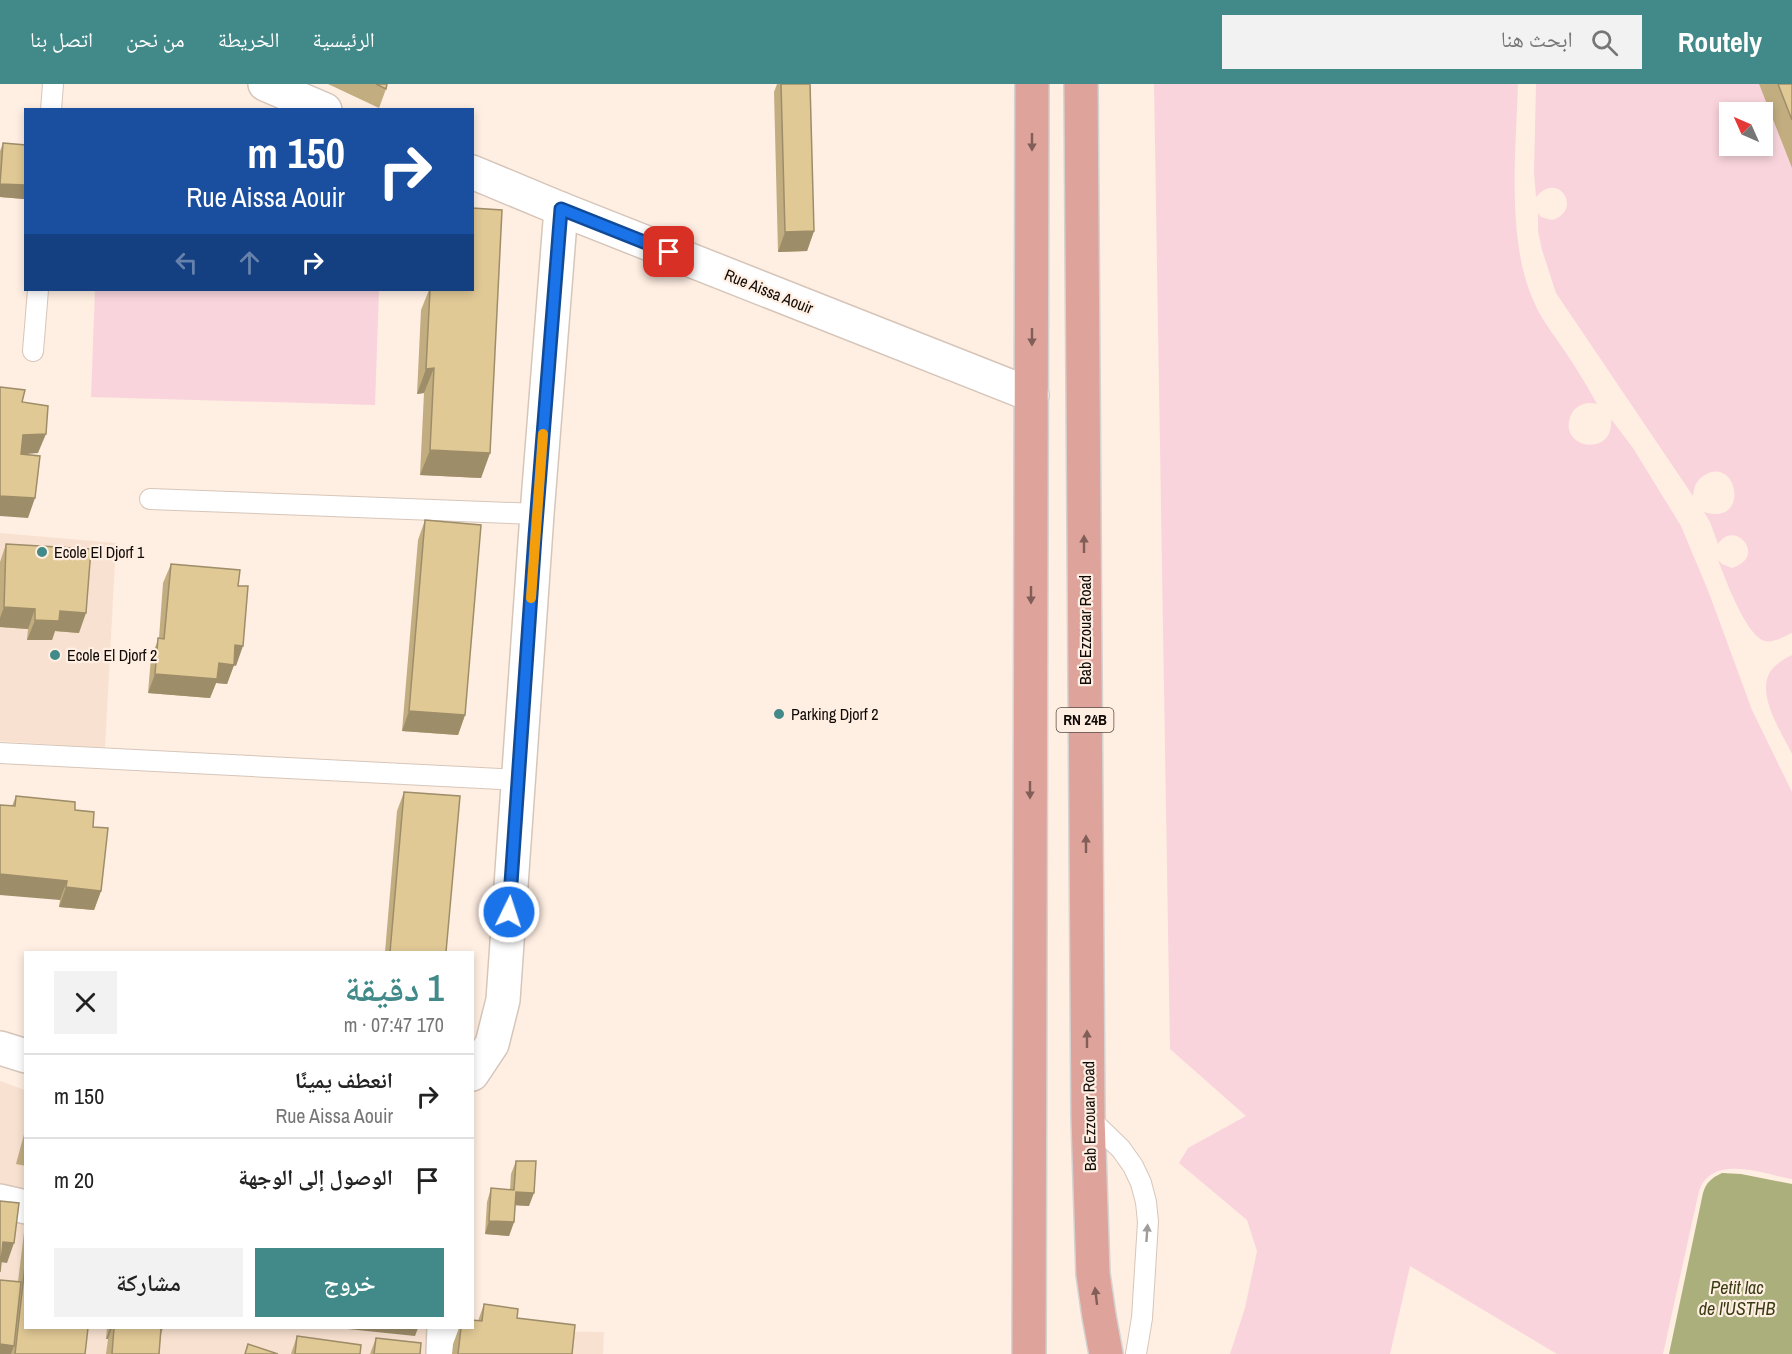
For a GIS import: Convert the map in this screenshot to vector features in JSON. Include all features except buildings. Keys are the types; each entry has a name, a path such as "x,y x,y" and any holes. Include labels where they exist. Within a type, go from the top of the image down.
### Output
{"main road":[{"path":"1029,1354 1032,84"},
{"name":"Bab Ezzouar Road","path":"1081,84 1088,1117 1093,1274 1106,1354"}],"street":[{"path":"265,84 320,108"},
{"name":"Rue Aissa Aouir","path":"474,173 1032,396"},
{"path":"474,1071 492,1044 503,999 561,209"},
{"path":"0,1048 24,1055"},
{"path":"0,1201 24,1207"}],"lane":[{"path":"51,108 53,84"},
{"path":"33,351 38,291"},
{"path":"150,499 537,514"},
{"path":"0,753 518,780"},
{"path":"1088,1117 1121,1149 1133,1166 1146,1202 1148,1222 1142,1318 1136,1354"}],"shaded area":[{"path":"1154,84 1518,84 1515,166 1516,223 1525,278 1541,316 1597,404 1580,405 1575,409 1569,419 1570,431 1581,443 1590,445 1598,443 1605,439 1610,431 1611,419 1633,448 1681,526 1709,593 1752,710 1792,792 1792,1179 1754,1171 1727,1169 1715,1172 1706,1179 1699,1191 1663,1354 1557,1354 1410,1266 1390,1354 1230,1354 1245,1308 1257,1251 1247,1220 1179,1163 1188,1148 1246,1116 1170,1049"},
{"path":"1536,84 1759,84 1766,102 1719,102 1719,156 1773,156 1773,120 1792,168 1792,633 1779,639 1765,641 1758,637 1744,618 1718,560 1732,568 1742,563 1747,556 1748,549 1745,542 1732,535 1725,537 1718,544 1704,512 1719,514 1729,509 1734,501 1731,481 1725,474 1715,472 1703,476 1696,484 1693,496 1556,293 1542,250 1538,231 1538,213 1541,217 1552,220 1561,215 1566,208 1567,201 1559,190 1552,188 1544,190 1536,197 1534,172"},
{"path":"95,291 379,291 375,405 91,397"},
{"name":"Ecole El Djorf 2","path":"0,533 116,543 105,748 0,741"},
{"path":"1792,655 1792,754 1772,714 1766,692 1770,672 1777,664"},
{"path":"0,1081 24,1090 24,1329 453,1329 604,1332 603,1354 0,1354"}],"water":[{"name":"Petit lac de l'USTHB","path":"1722,1173 1741,1174 1792,1184 1792,1354 1669,1354 1703,1193 1709,1181"}],"slow traffic":[{"path":"531,598 543,434"}],"place":[{"name":"Ecole El Djorf 1","path":"42,552"},
{"name":"Ecole El Djorf 2","path":"55,655"},
{"name":"Parking Djorf 2","path":"779,714"}],"route":[{"path":"509,912 535,536 561,209 669,252"}]}
